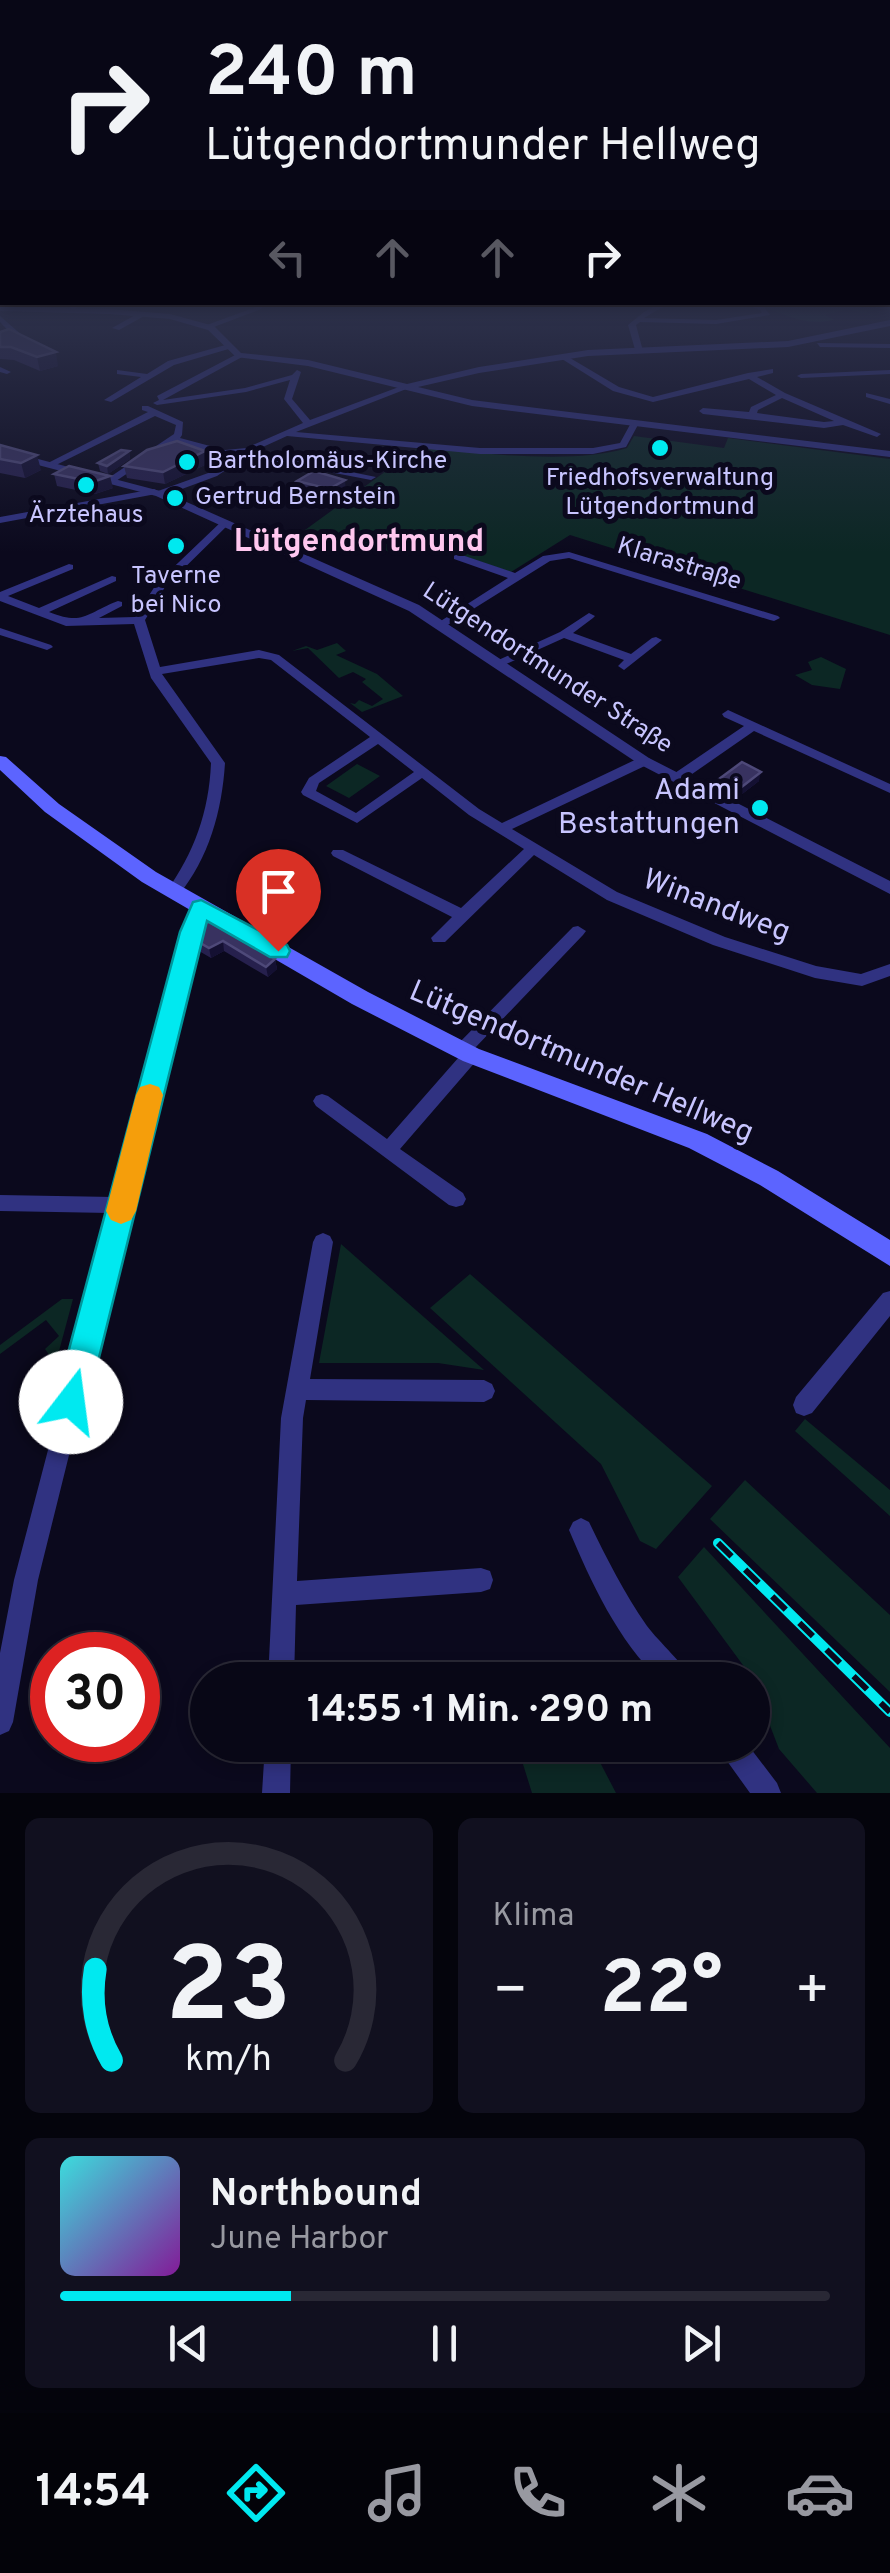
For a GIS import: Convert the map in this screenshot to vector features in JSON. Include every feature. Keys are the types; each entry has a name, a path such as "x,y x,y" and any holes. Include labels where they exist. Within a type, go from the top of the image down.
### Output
{"main road":[{"name":"Lütgendortmunder Hellweg","path":"0,761 52,808 174,892 385,1012 467,1053 698,1141 768,1178 890,1254"}],"street":[{"path":"108,400 140,385"},
{"path":"49,465 187,385"},
{"path":"156,402 265,385"},
{"path":"293,385 288,399 308,424"},
{"path":"404,385 472,402 890,454"},
{"path":"0,520 157,493 308,424 416,385"},
{"path":"609,385 653,400 711,385"},
{"path":"764,385 875,433 888,425"},
{"path":"752,415 754,409 782,395"},
{"path":"869,395 890,402"},
{"path":"113,480 175,439 180,424 156,402"},
{"path":"702,411 824,425 844,422"},
{"path":"288,434 480,451 563,452 617,449 636,423"},
{"path":"175,439 227,458"},
{"path":"248,451 371,477"},
{"name":"Lütgendortmunder Straße","path":"0,452 157,493 442,624 644,761 890,888"},
{"path":"174,892 200,850 218,762 154,672 139,620 161,585 226,522"},
{"name":"Klarastraße","path":"442,624 546,558 569,555 774,618"},
{"path":"458,557 516,577"},
{"path":"0,597 69,567"},
{"path":"38,612 112,579"},
{"path":"0,597 80,624 139,620"},
{"path":"80,624 118,604"},
{"path":"500,662 564,634 589,616"},
{"path":"0,631 47,647"},
{"path":"564,634 629,662 656,640"},
{"name":"Winandweg","path":"154,672 268,655 286,663 421,773 612,896 735,946 846,978 862,980 890,970"},
{"path":"728,714 890,788"},
{"path":"677,778 752,726"},
{"path":"378,738 314,781 308,792 357,819 421,773"},
{"path":"501,828 644,761"},
{"path":"439,938 533,848"},
{"path":"338,853 461,915"},
{"path":"0,1722 26,1580 191,932 201,908"},
{"path":"388,1150 467,1053 578,931"},
{"path":"322,1101 456,1199"},
{"path":"0,1204 123,1205"},
{"path":"282,1662 292,1418 323,1242"},
{"path":"804,1405 890,1300"},
{"path":"298,1389 484,1391"},
{"path":"582,1530 603,1579 660,1662"},
{"path":"284,1594 481,1580"},
{"path":"276,1793 277,1762"},
{"path":"744,1762 767,1793"}],"green space":[{"path":"634,436 724,448 728,438 890,459 890,635 570,535 511,572 432,545 406,556 305,530 419,447 524,456 580,456 627,448"},
{"path":"337,643 346,651 336,655 377,674 403,696 362,712 350,703 359,700 372,706 383,699 362,682 366,679 353,672 339,678 308,648 292,651 306,646 317,650"},
{"path":"821,657 846,669 840,689 812,685 795,675 812,670 808,662"},
{"path":"357,764 380,776 349,798 326,786"},
{"path":"341,1244 484,1370 438,1363 319,1363"},
{"path":"470,1274 712,1486 656,1549 640,1541 601,1464 430,1308"},
{"path":"62,1299 73,1299 47,1396 34,1402 23,1387 54,1362 45,1349 59,1336 46,1320 0,1354 0,1345"},
{"path":"805,1419 890,1490 890,1516 795,1431"},
{"path":"745,1480 890,1615 890,1692 710,1519"},
{"path":"704,1547 890,1748 890,1793 817,1793 779,1749 770,1726 770,1662 741,1662 678,1577"},
{"path":"522,1762 600,1762 616,1793 532,1793"}],"building":[{"path":"177,441 205,451 163,472 124,466 147,450"},
{"path":"0,445 37,455 21,463 0,459"},
{"path":"121,450 129,451 107,466 98,463"},
{"path":"69,466 110,476 93,482 54,474"},
{"path":"314,471 345,480 329,489 297,481"},
{"path":"742,762 761,772 739,789 719,779"},
{"path":"209,922 275,959 266,967 223,941 209,948 197,941 203,924"}],"railway":[{"path":"718,1543 890,1712"}],"slow traffic":[{"path":"121,1211 150,1095"}],"place":[{"name":"Friedhofsverwaltung Lütgendortmund","path":"660,448"},
{"name":"Bartholomäus-Kirche","path":"187,462"},
{"name":"Ärztehaus","path":"86,485"},
{"name":"Gertrud Bernstein","path":"175,498"},
{"name":"Taverne bei Nico","path":"176,546"},
{"name":"Adami Bestattungen","path":"760,808"}],"district":[{"name":"Lütgendortmund","path":"359,543"}],"route":[{"path":"71,1402 194,922 201,908 278,951"}]}
